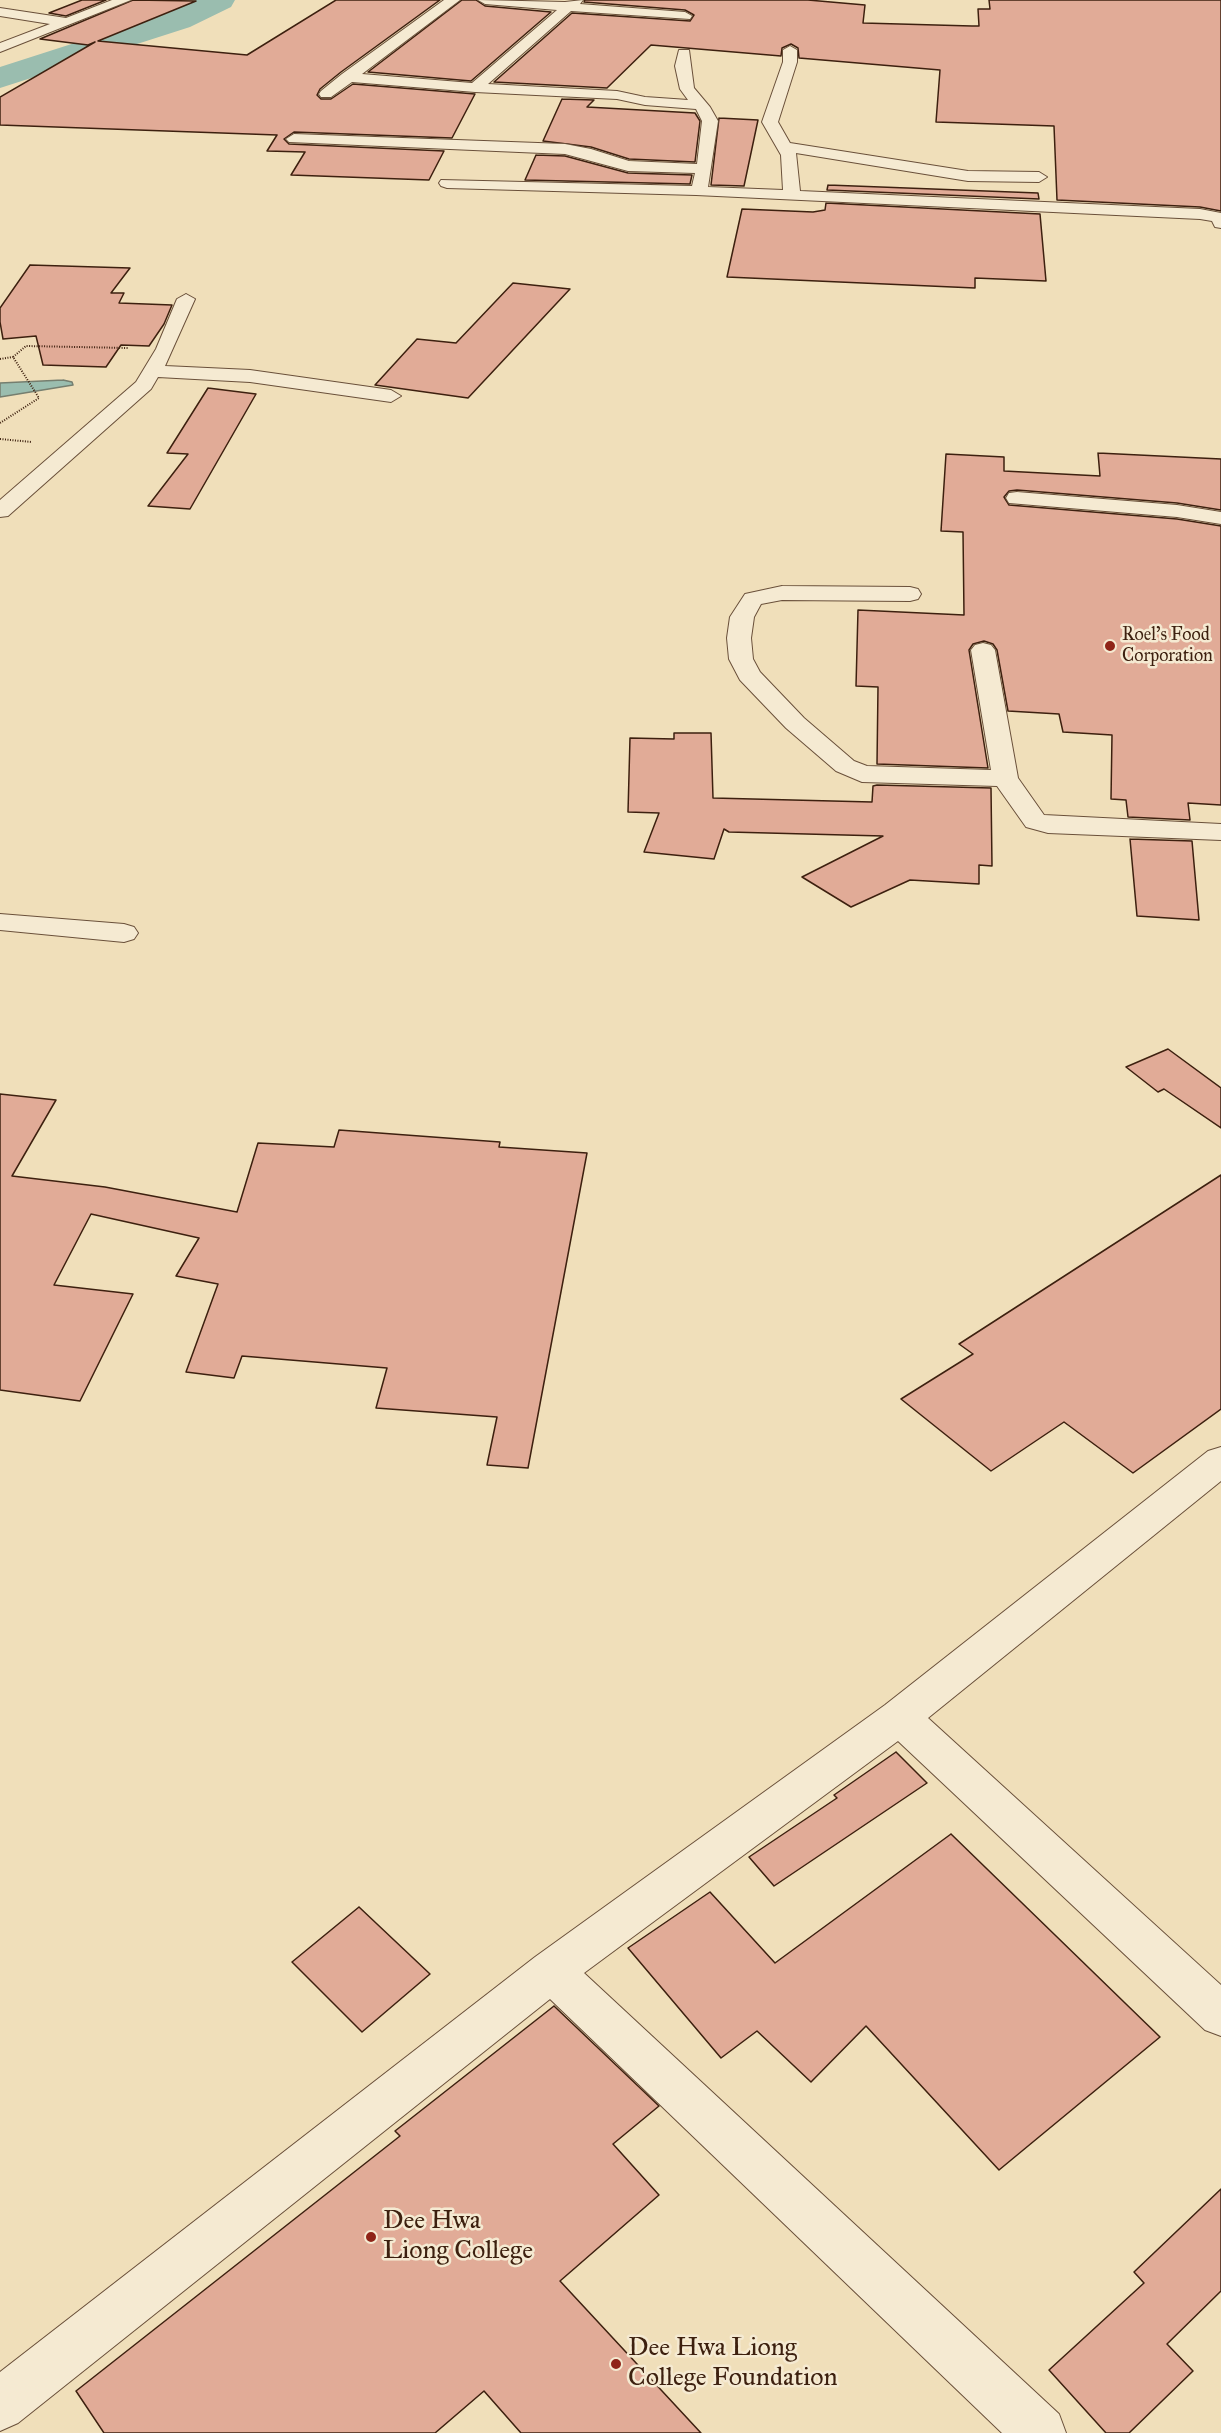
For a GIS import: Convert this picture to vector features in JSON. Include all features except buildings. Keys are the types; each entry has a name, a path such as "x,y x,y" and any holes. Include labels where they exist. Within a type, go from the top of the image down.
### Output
{"street":[{"path":"80,0 117,2"},
{"path":"326,94 453,0"},
{"path":"485,0 572,3 686,16"},
{"path":"0,48 117,2"},
{"path":"475,88 572,3"},
{"path":"0,12 67,22"},
{"path":"0,38 18,41"},
{"path":"790,50 790,62 770,122 786,147 792,195"},
{"path":"684,54 682,66 687,89 709,115 710,121 699,191"},
{"path":"347,77 475,88 617,95 645,101 700,105"},
{"path":"294,139 565,149 585,152 628,166 704,169"},
{"path":"786,147 968,176 1039,177"},
{"path":"447,183 699,191 1200,214 1218,217 1221,223"},
{"path":"0,511 144,385 165,349 186,299"},
{"path":"154,371 250,376 391,396"},
{"path":"1017,498 1177,511 1221,518"},
{"path":"910,594 782,593 753,599 742,617 739,638 741,659 749,675 795,723 845,766 862,774 1005,778"},
{"path":"983,650 1005,778 1035,820 1048,825 1221,832"},
{"path":"0,922 124,933"},
{"path":"0,2405 551,1971 900,1717 1221,1461"},
{"path":"900,1717 1221,2014"},
{"path":"551,1971 1040,2433"}],"path":[{"path":"0,359 13,357 26,346 165,349"},
{"path":"0,423 39,398 13,357"}],"shaded area":[{"path":"63,380 72,382 73,385 0,397 0,383"}],"waterway":[{"path":"0,78 179,20 220,0"}],"place":[{"name":"Roel's Food Corporation","path":"1110,646"},
{"name":"Dee Hwa Liong College","path":"371,2237"},
{"name":"Dee Hwa Liong College Foundation","path":"616,2364"}]}
